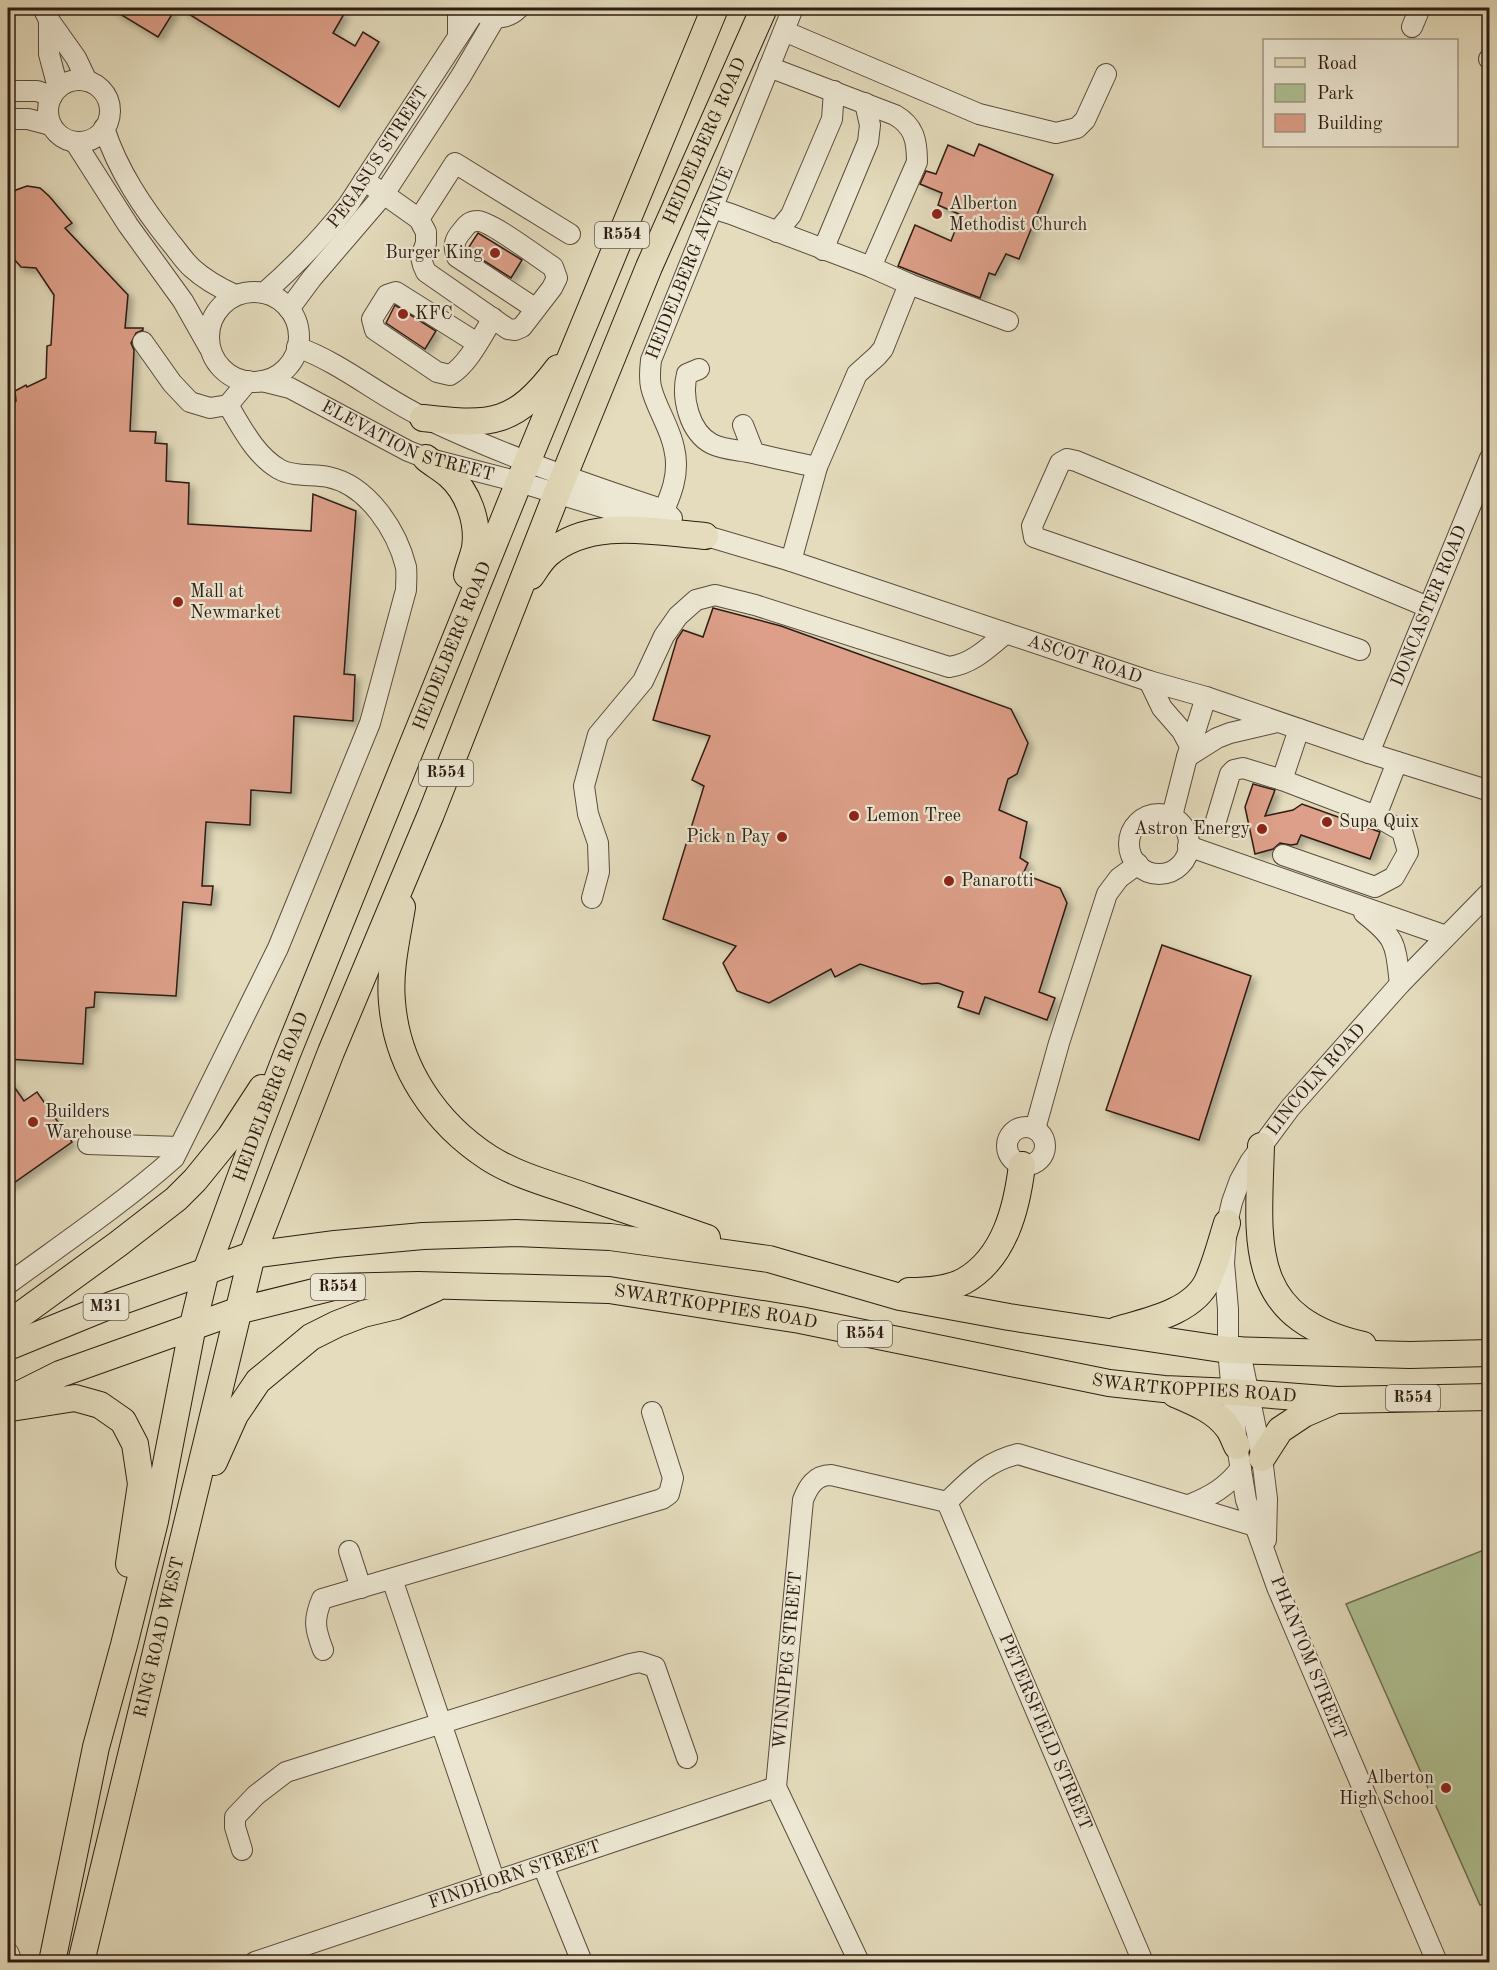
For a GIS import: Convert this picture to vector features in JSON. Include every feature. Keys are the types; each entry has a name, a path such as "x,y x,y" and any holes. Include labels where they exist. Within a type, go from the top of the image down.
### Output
{"main road":[{"name":"HEIDELBERG ROAD","path":"193,1325 206,1271 287,1054 523,472 715,8"},
{"name":"HEIDELBERG ROAD","path":"237,1311 252,1256 331,1052 410,862 513,599 650,267 764,8"},
{"path":"423,418 456,422 486,422 512,412 524,406 537,394 578,343"},
{"path":"426,458 449,475 458,486 468,501 476,527 475,547 432,697"},
{"path":"513,599 546,555 561,545 597,531 618,529 705,536"},
{"path":"410,862 394,957 392,1002 400,1046 415,1082 435,1111 457,1133 490,1158 525,1175 769,1259"},
{"path":"8,1324 176,1199 195,1180 230,1137 287,1054"},
{"path":"1262,1146 1259,1220 1262,1249 1269,1278 1282,1302 1296,1317 1324,1334 1410,1355"},
{"path":"867,1288 912,1291 963,1282 990,1258 1002,1242 1015,1203 1022,1165"},
{"path":"1111,1332 1159,1317 1184,1306 1197,1295 1208,1282 1227,1223"},
{"name":"R554","path":"206,1271 252,1256 335,1244 423,1236 516,1233 610,1236 769,1259 900,1297 954,1307 1234,1350 1410,1355 1490,1353"},
{"name":"M31","path":"8,1347 111,1305 206,1271"},
{"path":"186,1532 235,1415 258,1382 311,1337 363,1314 396,1306 442,1285"},
{"name":"SWARTKOPPIES ROAD","path":"8,1400 60,1374 237,1311 334,1287 442,1285 609,1290 800,1320 1109,1383 1164,1389 1337,1400 1490,1397"},
{"name":"RING ROAD WEST","path":"81,1962 186,1532 237,1311"},
{"name":"RING ROAD WEST","path":"52,1962 96,1748 155,1521 193,1325"},
{"path":"1164,1389 1197,1403 1213,1414 1228,1427 1247,1457 1304,1414 1337,1400"},
{"path":"8,1408 75,1398 100,1405 123,1421 135,1444 141,1484 126,1586 124,1645"}],"street":[{"path":"458,8 458,35"},
{"name":"PEGASUS STREET","path":"264,293 327,232 364,180 477,8 495,18 384,194 312,278 289,309"},
{"path":"495,18 512,14 519,8"},
{"name":"HEIDELBERG AVENUE","path":"661,517 671,496 676,457 651,387 651,360 793,8"},
{"path":"1412,27 1420,8"},
{"path":"46,14 76,58 87,81"},
{"path":"46,14 55,92"},
{"path":"784,31 979,114 1056,133 1077,128 1085,120 1106,74"},
{"path":"769,67 865,103 905,121 916,139 916,162 871,267"},
{"path":"51,125 48,105 55,92 67,82 77,80 87,81 96,86 108,102 109,117 104,128 94,138 75,142"},
{"path":"8,91 55,92"},
{"path":"777,232 791,215 832,118 834,91"},
{"path":"823,250 868,142 870,125 865,103"},
{"path":"8,119 28,119 51,125"},
{"name":"ELEVATION STREET","path":"51,125 65,139 75,142 128,225 183,301 222,369 234,377 290,388 408,451 426,458 523,472"},
{"path":"104,128 112,152 150,217 190,266 219,288 235,295"},
{"path":"419,219 455,163 570,234"},
{"path":"364,180 419,219 426,232 426,243 421,257 426,272 508,329 515,330 522,327 536,309 552,288 557,278 553,267 491,225 479,220 470,222 457,237 454,247 457,257 536,309"},
{"path":"712,208 732,213 1008,321"},
{"path":"791,561 817,468 857,374 883,349 909,284"},
{"path":"143,342 172,383 190,402 210,408 228,405 255,381 274,377 285,369 297,347 297,327 289,309 278,299 264,293 249,292 235,295 223,303 214,315 209,328 209,343 212,352"},
{"path":"477,343 396,292 387,295 372,319 375,330 437,372 450,375 459,370 477,343 493,318"},
{"name":"ELEVATION STREET","path":"297,347 324,358 423,418 523,472 560,485"},
{"path":"699,369 687,374 685,392 691,418 697,429 710,443 817,468"},
{"path":"8,1284 150,1179 174,1158 282,938 370,723 406,590 406,569 398,543 368,500 348,484 330,477 280,470 259,453 228,405"},
{"path":"742,426 754,453"},
{"name":"DONCASTER ROAD","path":"1369,753 1428,607 1482,499 1490,458"},
{"path":"1360,650 1034,537 1032,526 1060,463 1067,459 1076,461 1428,607"},
{"path":"560,485 661,517"},
{"name":"ASCOT ROAD","path":"661,517 681,529 791,561 1149,681 1206,697 1369,753 1490,791"},
{"path":"592,898 599,872 598,843 588,814 584,786 598,735 643,681 664,636 678,616 696,600 715,596 755,605 949,667 971,661 1006,633"},
{"path":"1149,681 1162,708 1182,731 1189,752"},
{"path":"1172,816 1206,697"},
{"path":"1189,752 1230,733 1278,722"},
{"path":"1282,780 1299,729"},
{"path":"1376,816 1397,762"},
{"path":"1215,824 1230,774 1234,770 1243,768 1282,780 1376,816 1402,831 1408,852 1394,877 1375,887 1283,855"},
{"path":"1163,813 1172,816 1186,830 1188,846 1184,860 1169,872 1155,874 1138,864 1130,851 1131,831 1144,817 1163,813"},
{"path":"1188,846 1446,936"},
{"path":"1035,1129 1059,1043 1107,894 1119,878 1138,864"},
{"name":"LINCOLN ROAD","path":"1234,1350 1224,1263 1227,1223 1240,1180 1290,1108 1400,984 1490,891"},
{"path":"1353,904 1386,931 1392,940 1396,949 1400,984"},
{"path":"1027,1126 1035,1129 1045,1142 1044,1153 1042,1158 1033,1164 1022,1165 1010,1157 1007,1147 1008,1139 1012,1132 1019,1128 1027,1126"},
{"path":"88,1144 179,1147"},
{"name":"PHANTOM STREET","path":"1234,1350 1247,1457"},
{"name":"PHANTOM STREET","path":"1240,1393 1247,1457 1267,1499 1260,1527 1266,1552 1299,1639 1437,1962"},
{"path":"323,1650 315,1627 316,1613 322,1599 662,1499 669,1494 673,1478 652,1412"},
{"path":"947,1503 981,1469 1001,1458 1017,1454 1260,1527"},
{"path":"1189,1505 1223,1489 1247,1457"},
{"name":"WINNIPEG STREET","path":"776,1787 803,1500 808,1488 816,1479 824,1475 831,1475 947,1503"},
{"name":"PETERSFIELD STREET","path":"947,1503 1143,1962"},
{"path":"349,1551 361,1588"},
{"path":"392,1579 495,1882"},
{"path":"242,1850 235,1827 235,1817 256,1795 286,1772 630,1664 640,1662 655,1667 687,1758"},
{"path":"776,1787 859,1962"},
{"name":"FINDHORN STREET","path":"255,1962 295,1956 495,1882 776,1787"},
{"path":"543,1866 582,1962"},
{"path":"8,1952 12,1962"}],"green space":[{"path":"1489,1548 1490,1902 1480,1905 1346,1604"}],"building":[{"path":"110,8 176,8 158,37"},
{"path":"179,8 334,8 344,14 333,33 355,46 363,32 379,42 339,107"},
{"path":"979,144 1053,175 1019,259 1006,254 995,275 989,273 980,298 898,266 915,225 951,241 961,215 938,205 942,193 920,184 926,171 936,174 948,145 974,156"},
{"name":"Mall at Newmarket","path":"27,186 40,188 49,196 72,223 65,228 128,295 125,328 143,328 136,333 131,343 134,350 130,431 156,432 155,443 167,444 166,481 189,483 188,524 311,531 313,494 356,511 344,674 355,675 353,721 294,716 291,793 251,790 250,825 206,822 202,886 213,886 211,905 183,902 176,996 95,992 94,1007 86,1008 83,1064 8,1059 8,409 16,401 15,391 46,378 47,346 51,345 54,295 36,268 21,267 8,252 8,198 16,190"},
{"name":"Burger King","path":"478,233 522,260 511,278 467,250"},
{"name":"KFC","path":"395,305 436,331 425,349 386,323"},
{"name":"Lemon Tree","path":"713,608 781,626 1011,709 1028,743 1017,774 1008,779 999,810 1027,822 1020,858 1028,863 1023,874 1060,888 1067,903 1039,992 1055,998 1047,1020 985,997 979,1014 958,1007 963,992 938,983 922,984 860,964 835,977 831,969 769,1003 737,991 723,963 736,946 663,919 704,786 692,780 710,736 653,720 677,639 683,630 703,637"},
{"path":"1253,784 1275,790 1265,816 1293,810 1302,804 1380,832 1370,859 1301,835 1297,844 1280,843 1273,849 1255,854 1245,807"},
{"path":"1162,945 1251,976 1199,1140 1106,1110"},
{"name":"Builders Warehouse","path":"8,1078 24,1101 37,1092 72,1142 8,1187"}],"place":[{"name":"Alberton Methodist Church","path":"937,214"},
{"name":"Burger King","path":"495,253"},
{"name":"KFC","path":"403,314"},
{"name":"Mall at Newmarket","path":"178,602"},
{"name":"Lemon Tree","path":"854,816"},
{"name":"Supa Quix","path":"1327,822"},
{"name":"Astron Energy","path":"1262,829"},
{"name":"Pick n Pay","path":"782,837"},
{"name":"Panarotti","path":"949,881"},
{"name":"Builders Warehouse","path":"33,1122"},
{"name":"Alberton High School","path":"1446,1788"}]}
